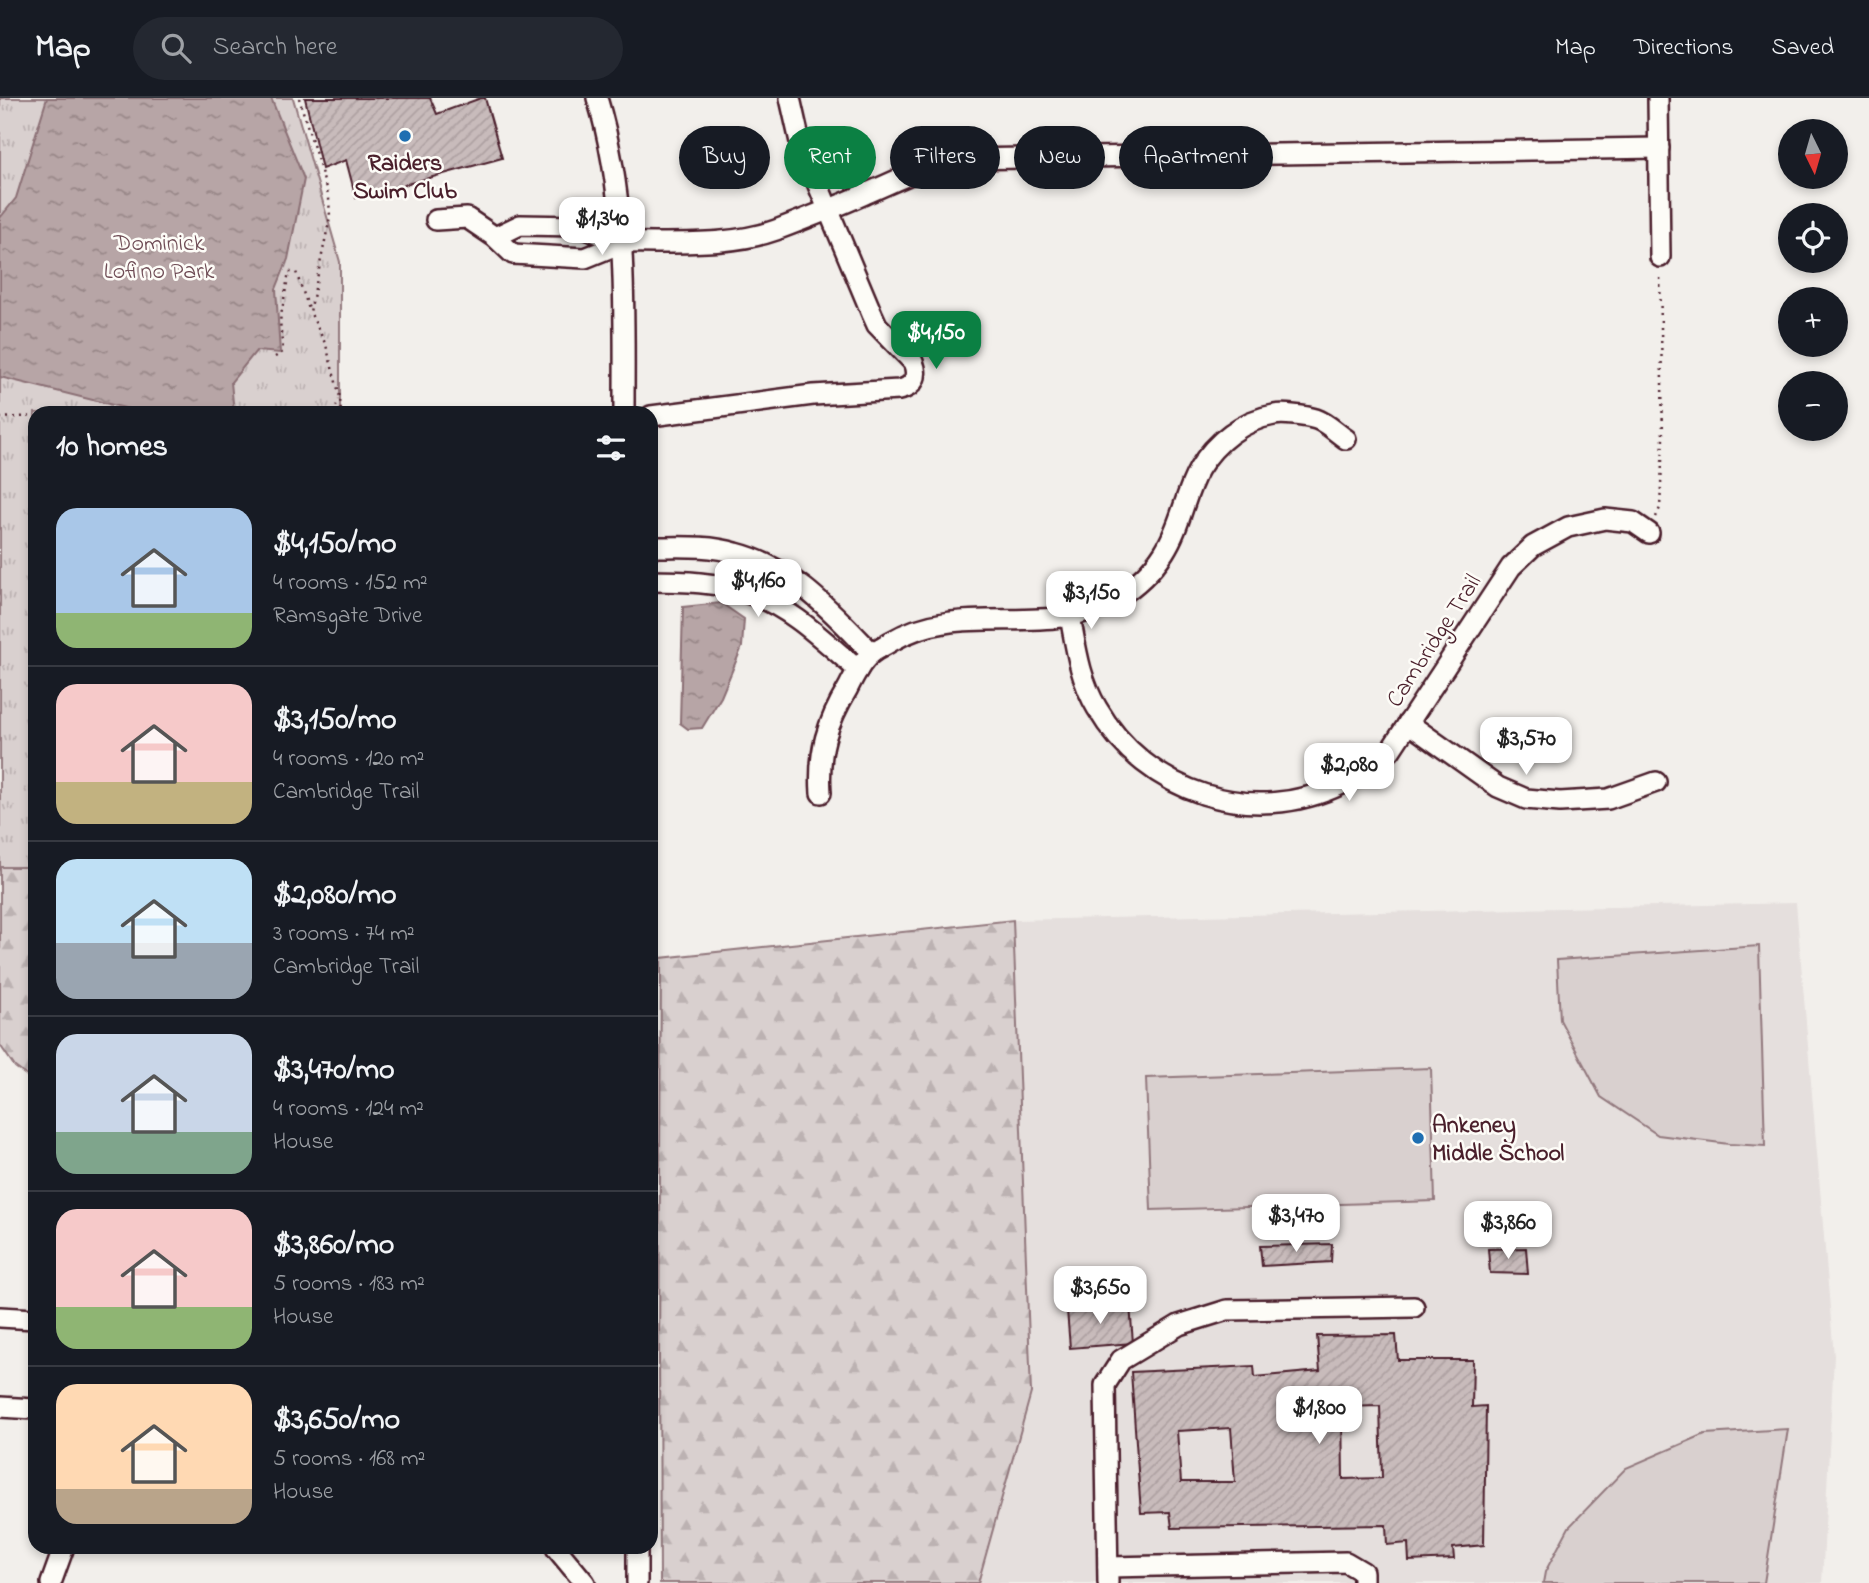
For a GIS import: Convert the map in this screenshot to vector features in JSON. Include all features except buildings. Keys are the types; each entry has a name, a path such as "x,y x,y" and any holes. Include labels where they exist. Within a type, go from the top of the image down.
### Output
{"street":[{"path":"597,98 616,182 622,243 624,406"},
{"path":"658,415 813,395 899,390 906,388 916,376 912,362 877,325 872,314 800,142 790,98"},
{"path":"1658,98 1660,257"},
{"path":"436,220 467,218 495,237 513,254 585,258 622,243 724,241 751,237 775,230 928,167 960,159 1659,148"},
{"path":"495,237 520,225 579,226 622,243"},
{"path":"821,793 821,759 828,725 858,670 872,653 897,638 935,624 960,620 1058,618 1091,610 1114,600 1134,586 1164,553 1174,535 1198,471 1208,456 1219,443 1258,419 1276,414 1318,419 1346,439"},
{"name":"Cambridge Trail","path":"1070,616 1077,658 1096,706 1124,745 1148,767 1173,783 1200,794 1257,804 1286,802 1315,795 1342,784 1390,751 1511,568 1533,546 1568,527 1605,519 1633,522 1649,533"},
{"path":"658,547 709,548 735,552 761,561 808,589 872,653"},
{"path":"658,581 708,585 747,592 780,607 811,629 858,670"},
{"path":"1408,723 1498,787 1526,799 1560,802 1608,799 1656,782"},
{"path":"1363,1583 1363,1572 1346,1562 1108,1575 1105,1385 1121,1360 1179,1325 1227,1310 1414,1307"},
{"path":"0,1317 28,1319"},
{"path":"0,1407 28,1409"},
{"path":"51,1583 61,1554"},
{"path":"561,1554 585,1583"},
{"path":"636,1554 637,1583"}],"path":[{"path":"299,98 328,198 330,217 310,312"},
{"path":"1649,533 1660,508 1663,438 1660,257"},
{"path":"275,357 283,352 280,321 289,272 296,272 310,312 326,345 341,406"},
{"path":"336,406 340,397"},
{"path":"0,418 28,416"}],"shaded area":[{"name":"Ankeney Middle School","path":"1796,903 1834,1356 1822,1583 978,1583 1031,1393 1013,920"}],"green space":[{"name":"Dominick Lofino Park","path":"0,98 293,98 340,262 340,406 28,406 28,867 0,867"},
{"path":"28,512 28,1077 15,1067 0,1045 0,543"},
{"path":"1013,920 1031,1393 978,1583 660,1583 661,958"},
{"path":"1759,946 1765,1146 1658,1135 1601,1097 1560,1020 1557,960"},
{"path":"1431,1068 1435,1201 1151,1210 1146,1078"},
{"path":"1788,1429 1764,1583 1543,1583 1545,1572 1569,1527 1626,1468 1705,1434"}],"water":[{"name":"Dominick Lofino Park","path":"47,98 271,98 304,179 288,259 276,289 280,353 256,351 231,382 233,406 117,406 0,377 0,218 16,198"},
{"path":"721,603 744,619 742,647 721,697 702,728 688,729 680,723 683,607"}],"place":[{"name":"Raiders Swim Club","path":"405,136"},
{"name":"Ankeney Middle School","path":"1418,1138"}]}
